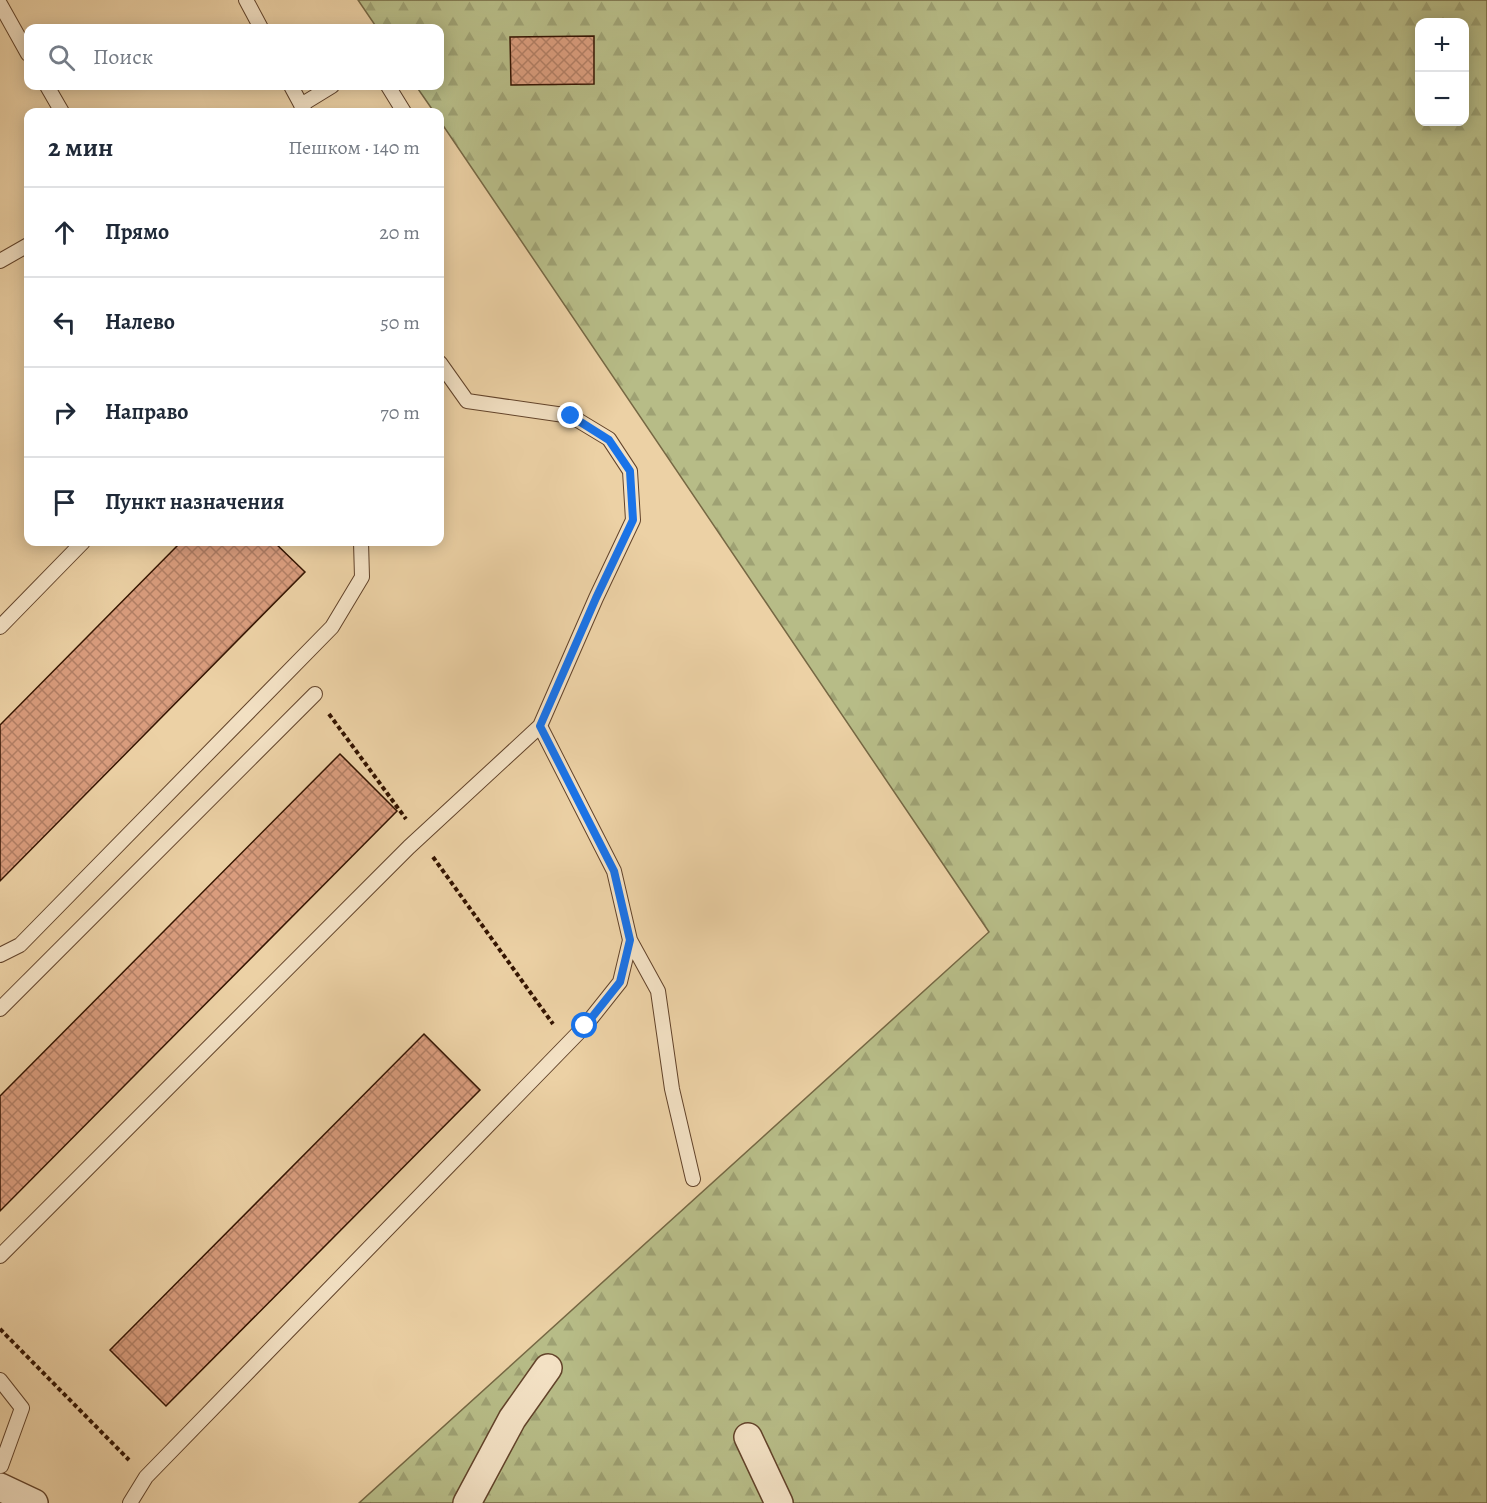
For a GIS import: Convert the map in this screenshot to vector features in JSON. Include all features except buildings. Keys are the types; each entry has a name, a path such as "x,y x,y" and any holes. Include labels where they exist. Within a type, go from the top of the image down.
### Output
{"street":[{"path":"467,1503 512,1419 548,1368"},
{"path":"748,1437 779,1503"},
{"path":"0,1487 34,1503"}],"lane":[{"path":"246,0 259,24"},
{"path":"0,4 24,47"},
{"path":"48,90 60,108"},
{"path":"293,90 302,108"},
{"path":"304,108 327,90"},
{"path":"391,90 402,108"},
{"path":"0,261 24,247"},
{"path":"0,1256 419,838 540,726 633,520 630,471 609,440 571,416 467,401 444,369"},
{"path":"0,627 79,546"},
{"path":"0,955 21,945 332,627 362,578 361,546"},
{"path":"0,1009 315,694"},
{"path":"540,726 614,871 630,940 658,991 672,1089 693,1179"},
{"path":"130,1503 146,1477 585,1026 620,982 630,940"},
{"path":"0,1380 22,1408 1,1466"}],"path":[{"path":"315,694 568,1044"},
{"path":"0,1329 146,1477"}],"green space":[{"path":"358,0 1487,0 1487,1503 359,1503 989,932 444,127 444,108 431,108 419,90 444,90 444,24 374,24"}],"route":[{"path":"571,416 609,440 630,471 633,520 540,726 614,871 630,940 620,982 585,1026"}]}
